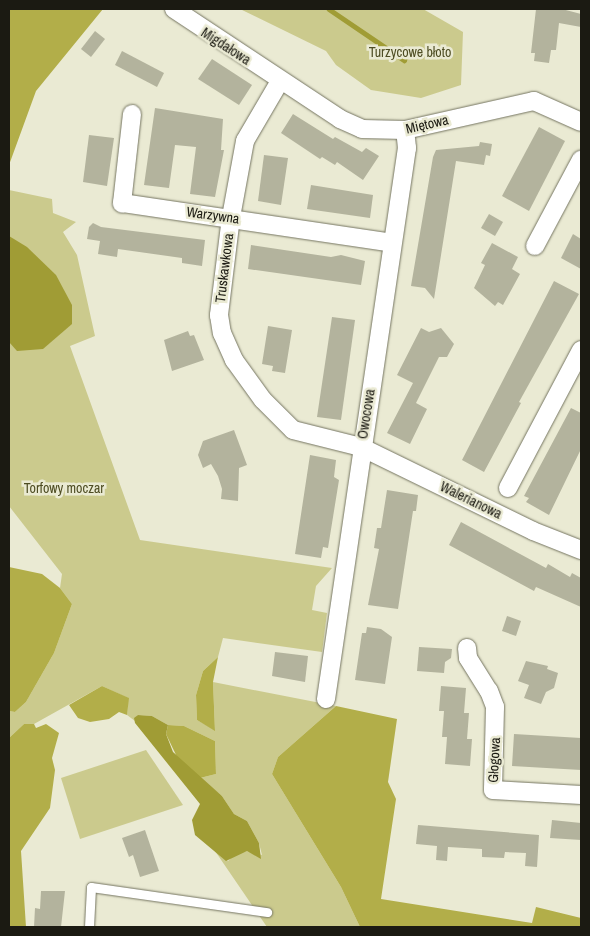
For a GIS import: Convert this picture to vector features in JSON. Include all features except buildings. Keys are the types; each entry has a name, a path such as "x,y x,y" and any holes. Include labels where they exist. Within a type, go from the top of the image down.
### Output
{"street":[{"name":"Migdałowa","path":"174,9 280,81"},
{"name":"Miętowa","path":"280,81 346,123 362,129 404,130 534,101 581,122"},
{"name":"Truskawkowa","path":"280,81 245,141 231,217 219,315 230,355 284,424 308,435 361,447"},
{"name":"Warzywna","path":"132,114 122,203 231,217 392,242"},
{"name":"Owocowa","path":"326,699 361,447 407,148 404,130"},
{"path":"535,246 581,160"},
{"name":"Walerianowa","path":"508,488 581,350"},
{"name":"Walerianowa","path":"361,447 533,531 581,550"},
{"name":"Głogowa","path":"467,648 468,658 489,691 495,707 493,790 581,796"}],"lane":[{"path":"89,927 91,887 267,912"}],"green space":[{"name":"Turzycowe błoto","path":"240,9 423,9 463,32 461,85 421,98 371,90 336,65 326,51"},
{"name":"Torfowy moczar","path":"9,190 52,199 53,213 76,222 63,232 77,255 95,336 70,346 140,540 332,568 316,586 312,610 327,613 322,652 223,638 218,657 203,671 196,695 197,720 215,730 213,682 336,706 278,757 272,774 341,887 360,927 267,927 215,851 228,861 235,854 247,851 262,855 259,843 247,821 234,814 222,796 200,778 216,774 215,741 184,726 168,725 152,716 138,715 135,721 127,715 128,698 102,686 34,724 24,724 9,738 9,711 15,712 26,702 54,653 72,604 60,588 62,574 9,506"},
{"path":"146,750 183,805 80,839 61,778"}],"shaded area":[{"path":"9,9 103,9 36,91 9,165"},
{"path":"9,236 27,247 56,275 72,305 72,324 43,349 17,351 9,342"},
{"path":"9,567 42,574 60,588 72,604 54,653 26,702 15,712 9,711"},
{"path":"218,657 213,682 215,731 197,720 196,695 203,671"},
{"path":"102,686 129,698 127,715 119,712 109,719 90,722 78,718 69,705"},
{"path":"336,706 397,719 388,782 396,799 381,899 532,923 536,907 581,918 581,927 360,927 341,887 272,774 278,757"},
{"path":"138,715 152,716 168,725 166,734 173,752 222,796 234,814 247,821 259,843 261,859 247,851 226,861 195,835 192,820 200,804 135,723 134,718"},
{"path":"24,724 34,724 36,728 46,724 59,733 52,758 55,770 50,808 21,851 26,927 9,927 9,738"},
{"path":"168,725 184,726 215,741 216,774 200,778 177,757 166,734"}],"waterway":[{"path":"329,9 404,60"}]}
